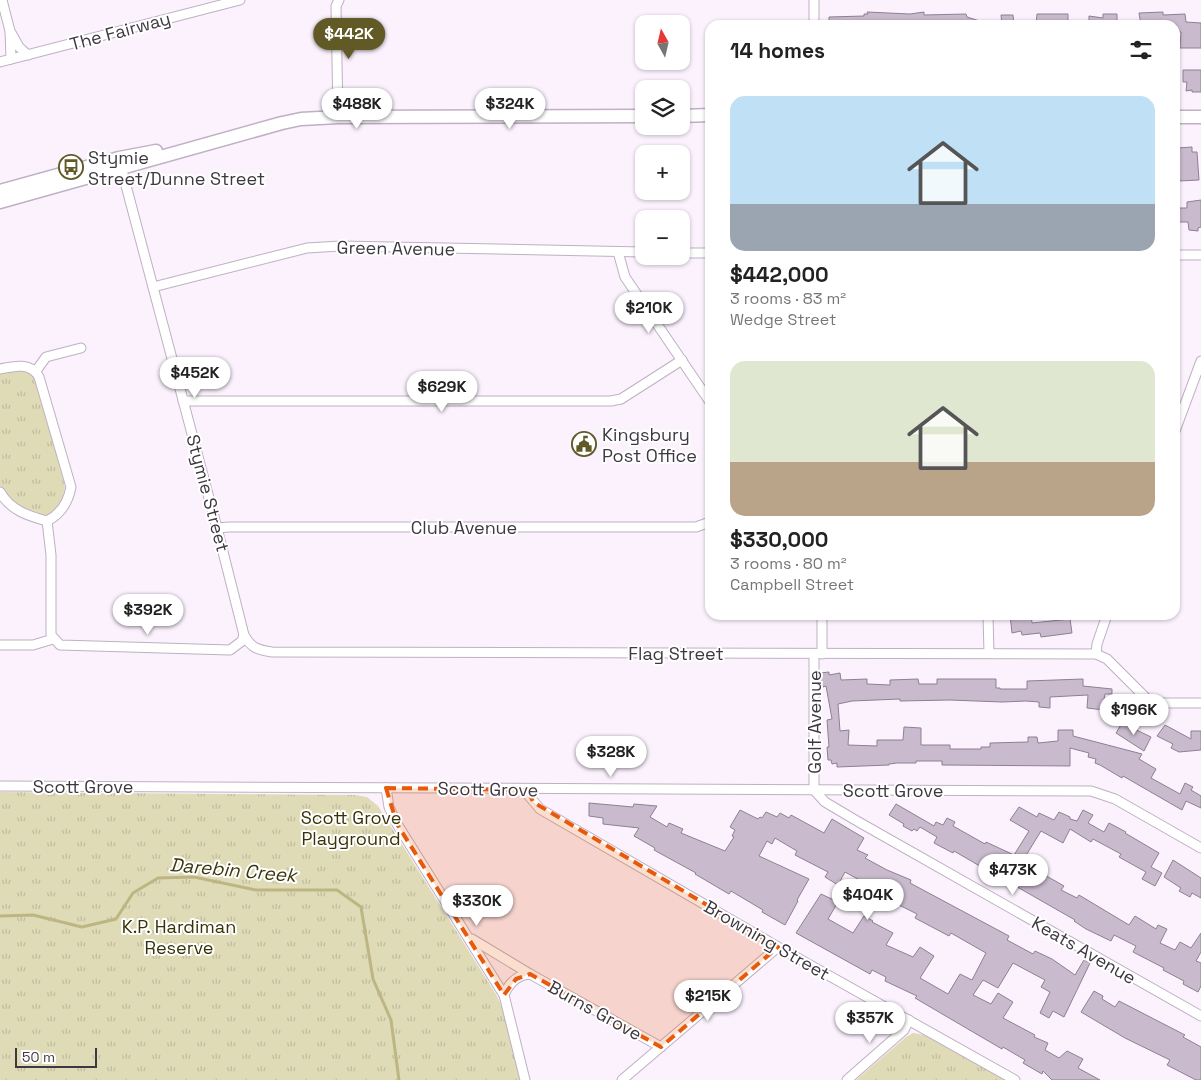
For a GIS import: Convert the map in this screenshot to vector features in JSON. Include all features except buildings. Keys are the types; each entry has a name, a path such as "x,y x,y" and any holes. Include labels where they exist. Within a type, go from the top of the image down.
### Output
{"main road":[{"path":"0,191 300,119 338,117 635,116"},
{"path":"690,116 705,116"},
{"path":"1180,117 1201,117"},
{"path":"0,202 120,163"}],"street":[{"path":"2,0 10,31 11,59"},
{"name":"The Fairway","path":"0,62 240,0"},
{"path":"338,117 336,6 339,0"},
{"path":"814,0 814,20"},
{"path":"10,31 19,47 28,55"},
{"name":"Stymie Street","path":"120,163 244,635 256,649"},
{"name":"Green Avenue","path":"154,287 307,248 340,246 635,252"},
{"path":"618,252 625,276 705,394"},
{"path":"690,253 705,253"},
{"path":"1180,255 1201,255"},
{"path":"36,371 46,357 80,348"},
{"path":"183,401 611,401 621,399 682,360"},
{"path":"1180,418 1201,361"},
{"path":"0,369 20,366 30,367 36,371 71,487 69,498 62,508 56,516 46,521 26,515 9,504 0,492"},
{"path":"46,521 51,555 51,635 60,645 230,650 242,641 244,635"},
{"name":"Club Avenue","path":"217,528 696,527 705,524"},
{"name":"Golf Avenue","path":"814,790 818,654 821,620"},
{"path":"988,620 989,653"},
{"path":"1105,620 1097,644 1096,654 1107,659 1146,698 1156,703 1201,703"},
{"path":"0,644 33,645 53,639"},
{"name":"Flag Street","path":"256,649 272,652 1096,654"},
{"name":"Scott Grove","path":"0,786 528,790 1091,791 1115,799 1201,848"},
{"path":"386,788 389,807 397,824 470,937 504,995 525,1080"},
{"name":"Browning Street","path":"528,790 529,796 540,809 778,947 1015,1080"},
{"name":"Keats Avenue","path":"814,790 825,802 857,822 1201,1016"},
{"name":"Burns Grove","path":"470,937 530,974 661,1047"},
{"path":"622,1080 778,947"},
{"name":"Burns Grove","path":"504,995 507,987 516,979 521,975 530,974"},
{"path":"847,1080 904,1030 909,1020"}],"highlighted area":[{"path":"386,788 528,790 533,802 778,947 661,1047 530,974 516,979 504,995 397,824"}],"green space":[{"path":"12,370 28,370 36,378 65,487 61,505 47,517 13,502 0,486 0,373"},
{"name":"K.P. Hardiman Reserve","path":"0,792 356,795 367,797 378,806 497,996 502,1007 520,1080 0,1080"},
{"path":"913,1033 925,1035 1005,1080 856,1080"}],"waterway":[{"name":"Darebin Creek","path":"0,916 33,915 82,927 116,919 133,893 158,878 194,877 256,890 337,890 361,907 373,979 391,1020 399,1080"}],"place":[{"name":"Stymie Street/Dunne Street","path":"71,167"},
{"name":"Kingsbury Post Office","path":"584,444"}],"park label":[{"name":"Scott Grove Playground","path":"351,828"}]}
